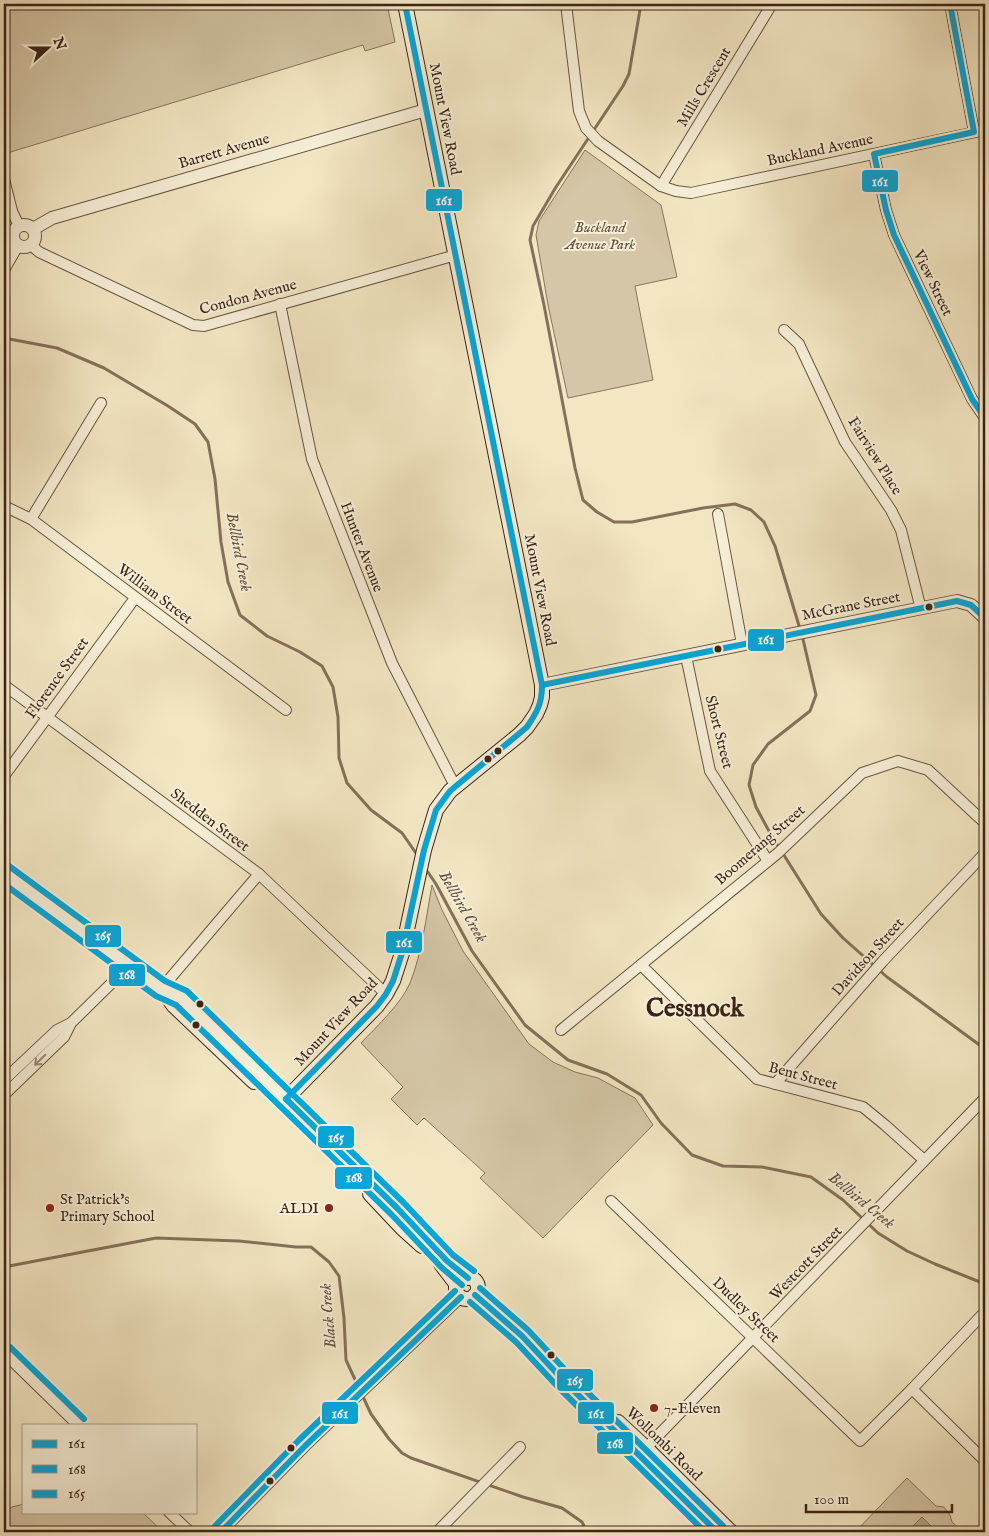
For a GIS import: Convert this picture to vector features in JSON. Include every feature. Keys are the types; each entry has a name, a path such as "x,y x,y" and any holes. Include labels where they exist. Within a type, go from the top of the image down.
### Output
{"main road":[{"name":"Mount View Road","path":"286,1099 377,1006 394,981 402,953 424,850 436,810 445,796 455,786 527,728 536,714 542,697 542,685 405,4"},
{"path":"4,872 161,989 181,998 398,1209 447,1261 467,1299 475,1295 478,1286 474,1280 462,1287"},
{"path":"161,989 174,1006 312,1137 462,1287"},
{"path":"249,1077 259,1081 276,1098 286,1099"},
{"path":"286,1099 288,1109 306,1127 312,1137"},
{"name":"Wollombi Road","path":"475,1295 490,1306 549,1363 564,1381 717,1532"},
{"name":"Wollombi Road","path":"549,1363 569,1377 646,1448 731,1532"},
{"path":"622,1438 637,1447 646,1448 648,1457 656,1472"}],"street":[{"path":"566,4 579,111 586,128 598,141 661,186"},
{"name":"Mills Crescent","path":"661,186 772,4"},
{"path":"950,4 974,132"},
{"name":"Barrett Avenue","path":"33,229 52,218 426,110"},
{"name":"Buckland Avenue","path":"661,186 691,193 985,130"},
{"name":"View Street","path":"874,154 888,217 894,235 972,399 985,418"},
{"path":"4,179 12,211 20,226"},
{"path":"4,268 15,249 25,245 35,239 33,229 27,225 16,228 13,234 14,241 25,245"},
{"name":"Condon Avenue","path":"25,245 193,325 204,326 456,254"},
{"name":"Hunter Avenue","path":"280,304 312,459 392,663 455,786"},
{"name":"Fairview Place","path":"784,330 799,344 845,442 891,510 901,530 920,609"},
{"path":"32,519 101,403"},
{"name":"William Street","path":"4,506 32,519 286,710"},
{"path":"718,514 742,644"},
{"name":"Florence Street","path":"4,776 135,598"},
{"name":"McGrane Street","path":"542,685 945,603 962,602 971,606 985,618"},
{"name":"Short Street","path":"686,656 710,771 768,861"},
{"name":"Shedden Street","path":"4,686 259,874 386,994"},
{"name":"Boomerang Street","path":"561,1030 768,861 862,773 898,761 928,770 985,823"},
{"name":"Davidson Street","path":"775,1084 883,961 985,853"},
{"path":"161,989 259,874"},
{"path":"4,1095 64,1037 71,1023 130,965"},
{"name":"Bent Street","path":"641,965 756,1079 864,1107 924,1160"},
{"path":"4,1080 56,1030 71,1023"},
{"name":"Westcott Street","path":"646,1448 985,1098"},
{"name":"Dudley Street","path":"611,1201 860,1441 912,1389"},
{"path":"221,1532 304,1446 370,1384 462,1287"},
{"path":"984,1314 912,1389 985,1461"},
{"path":"4,1353 77,1424"},
{"path":"437,1532 520,1446"},
{"path":"172,1514 190,1532"}],"green space":[{"path":"4,4 387,4 395,42 365,51 363,45 4,154"},
{"name":"Buckland Avenue Park","path":"585,150 661,205 677,277 635,286 653,380 568,398 548,305 536,235 539,221"},
{"path":"432,885 442,910 463,951 529,1044 553,1062 575,1072 598,1078 635,1098 653,1125 543,1238 480,1178 485,1173 424,1118 417,1125 391,1099 403,1087 361,1043 395,1007 410,983 421,948"},
{"path":"907,1478 936,1506 944,1507 950,1515 952,1522 963,1532 855,1532"},
{"path":"22,1504 22,1514 144,1514 163,1532 10,1532 7,1511 12,1507"}],"shaded area":[{"path":"922,1517 934,1529 931,1532 907,1532"}],"waterway":[{"path":"641,4 629,74 556,187 533,226 530,240 583,500 597,512 614,522 632,522 703,508 735,504 751,510 764,522 775,546 800,629"},
{"name":"Bellbird Creek","path":"4,338 57,348 104,368 195,424 208,442 215,479 221,542 228,582 240,615 267,636 300,652 322,666 333,687 338,717 339,758 347,783 371,810 402,833 418,856"},
{"path":"802,635 816,695 810,711 768,744 753,765 749,785 756,807 770,833 821,914 843,938 887,977 985,1049"},
{"name":"Bellbird Creek","path":"425,868 436,884 472,951 525,1025 568,1060 607,1074 641,1095 661,1123 692,1155 723,1166 762,1167 811,1177 843,1200 878,1233 907,1251 985,1284"},
{"name":"Black Creek","path":"4,1267 156,1238 239,1241 311,1247 329,1262 339,1276 346,1360 371,1414 402,1453 411,1458 523,1497 562,1508 582,1522 587,1532"}],"transit line":[{"name":"161","path":"286,1099 377,1006 386,994 393,981 402,953 424,850 436,810 450,791 527,727 538,708 542,692 405,4"},
{"name":"161","path":"950,4 974,132 874,154 886,210 894,235 972,399 985,418"},
{"name":"161","path":"542,685 957,601 971,605 985,618"},
{"name":"165","path":"9,866 165,981 187,991 404,1203 453,1255 474,1271"},
{"name":"168","path":"4,884 156,996 176,1005 392,1215 441,1267 462,1285"},
{"name":"161","path":"286,1099 398,1209 447,1261 468,1278"},
{"name":"165","path":"480,1288 528,1330 570,1375 723,1526"},
{"name":"165","path":"215,1526 299,1440 455,1291"},
{"name":"161","path":"475,1295 522,1336 564,1381 717,1532"},
{"name":"161","path":"221,1532 305,1446 461,1297"},
{"name":"168","path":"470,1302 516,1342 558,1387 705,1532"},
{"name":"165","path":"10,1347 84,1419"}],"place":[{"name":"St Patrick's Primary School","path":"50,1208"},
{"name":"ALDI","path":"329,1208"},
{"name":"7-Eleven","path":"654,1408"}],"district":[{"name":"Cessnock","path":"695,1009"}]}
